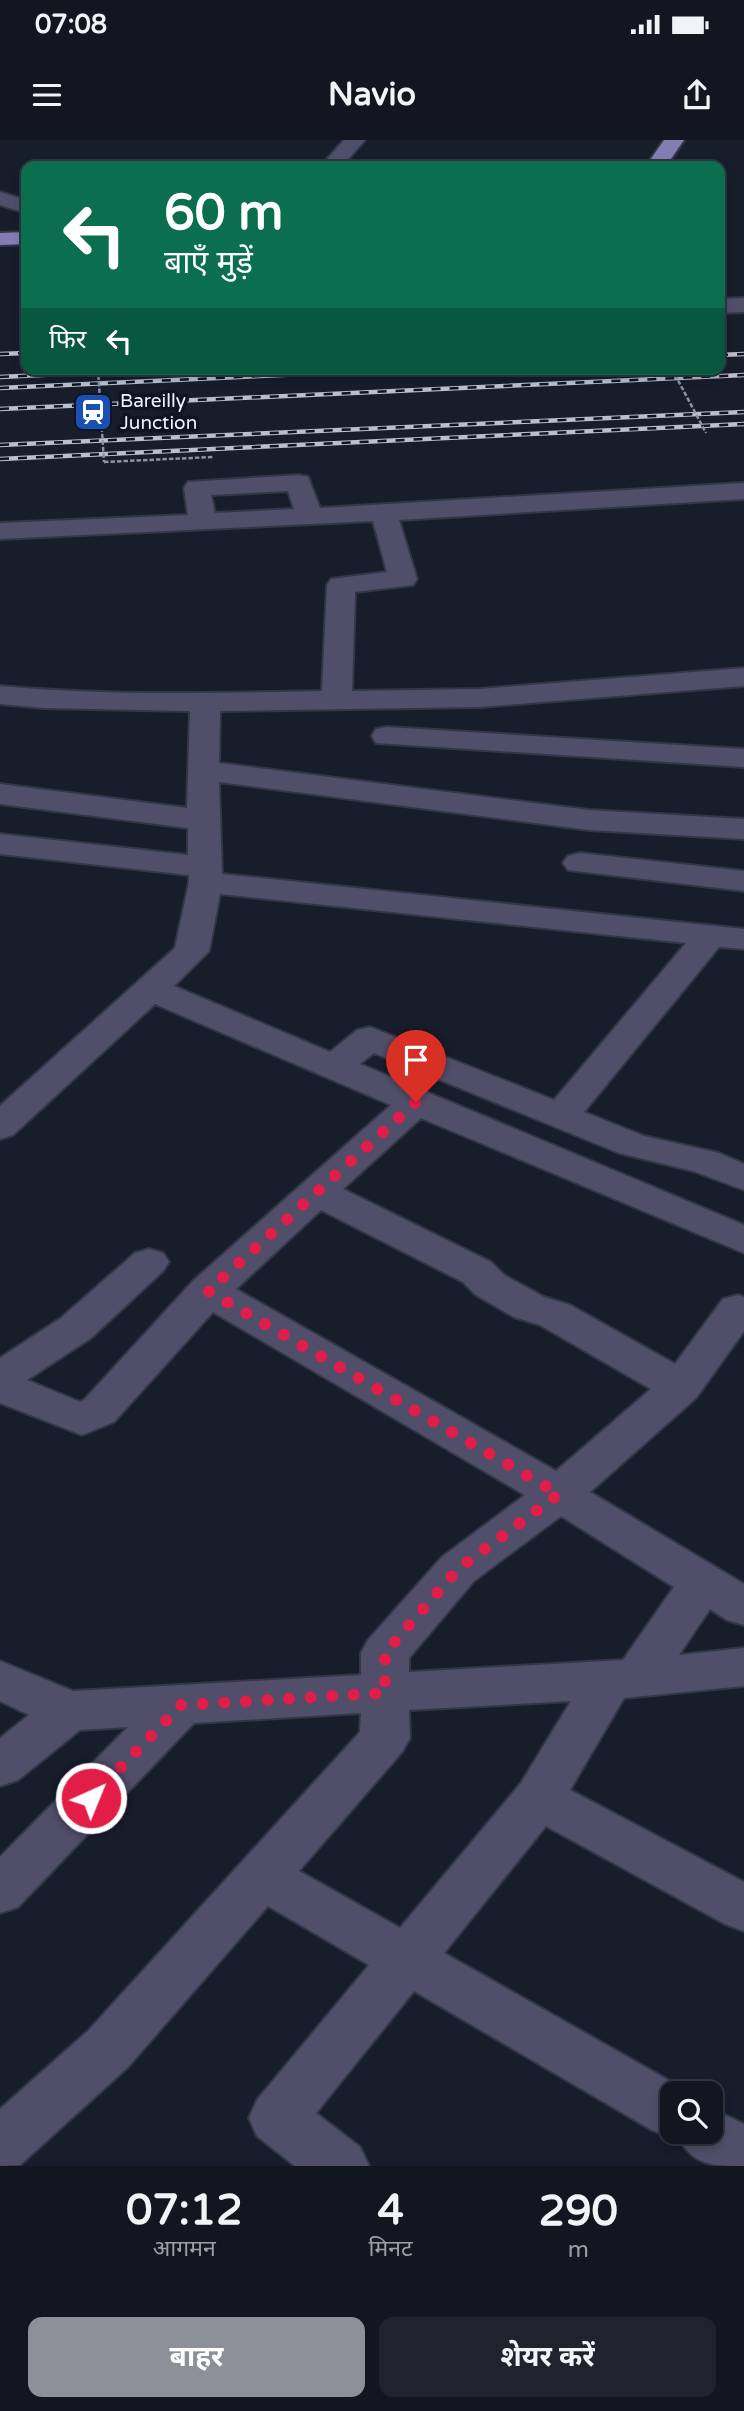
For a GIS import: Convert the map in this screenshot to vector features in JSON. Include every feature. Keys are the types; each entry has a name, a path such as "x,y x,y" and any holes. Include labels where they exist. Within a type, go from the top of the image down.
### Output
{"main road":[{"path":"659,161 674,140"}],"street":[{"path":"336,161 355,140"},
{"path":"0,198 21,206"},
{"path":"0,214 20,234"},
{"path":"725,306 744,306"},
{"path":"0,531 203,523 744,491"},
{"path":"337,701 341,585 403,579 384,513"},
{"path":"0,695 44,699 205,702 480,698 744,677"},
{"path":"0,1127 192,951 206,875 205,702"},
{"path":"387,736 744,758"},
{"path":"206,771 589,820 744,828"},
{"path":"0,794 204,820"},
{"path":"571,922 589,820"},
{"path":"0,844 206,875 571,922 727,937"},
{"path":"580,863 744,881"},
{"path":"561,1116 667,990 727,937"},
{"path":"150,989 744,1240"},
{"path":"334,1067 370,1038 633,1145 705,1162 744,1178"},
{"path":"0,1386 82,1420 99,1411 208,1291 416,1102"},
{"path":"317,1192 477,1272 490,1285 529,1307 555,1315 681,1387"},
{"path":"0,1378 76,1328 149,1262"},
{"path":"208,1291 559,1494 744,1606"},
{"path":"0,2146 108,2049 385,1738 385,1653 458,1569 559,1494 681,1387 738,1309"},
{"path":"340,2166 277,2118 539,1798 623,1679 703,1582"},
{"path":"0,1680 69,1711 623,1679 744,1667"},
{"path":"0,1891 181,1705"},
{"path":"0,1766 69,1711"},
{"path":"539,1798 744,1908"},
{"path":"263,1877 407,1957 660,2105"},
{"path":"723,2142 744,2154"},
{"path":"0,2154 14,2166"}],"path":[{"path":"98,375 104,462 213,457"},
{"path":"675,375 706,433"}],"railway":[{"path":"0,354 21,353"},
{"path":"725,355 744,354"},
{"path":"0,377 42,375"},
{"path":"0,388 283,375"},
{"path":"0,409 744,375"},
{"path":"0,445 744,412"},
{"path":"0,459 744,424"}],"place":[{"name":"Bareilly Junction","path":"93,412"}],"route":[{"path":"91,1798 181,1705 385,1693 385,1653 458,1569 559,1494 208,1291 416,1102"}]}
